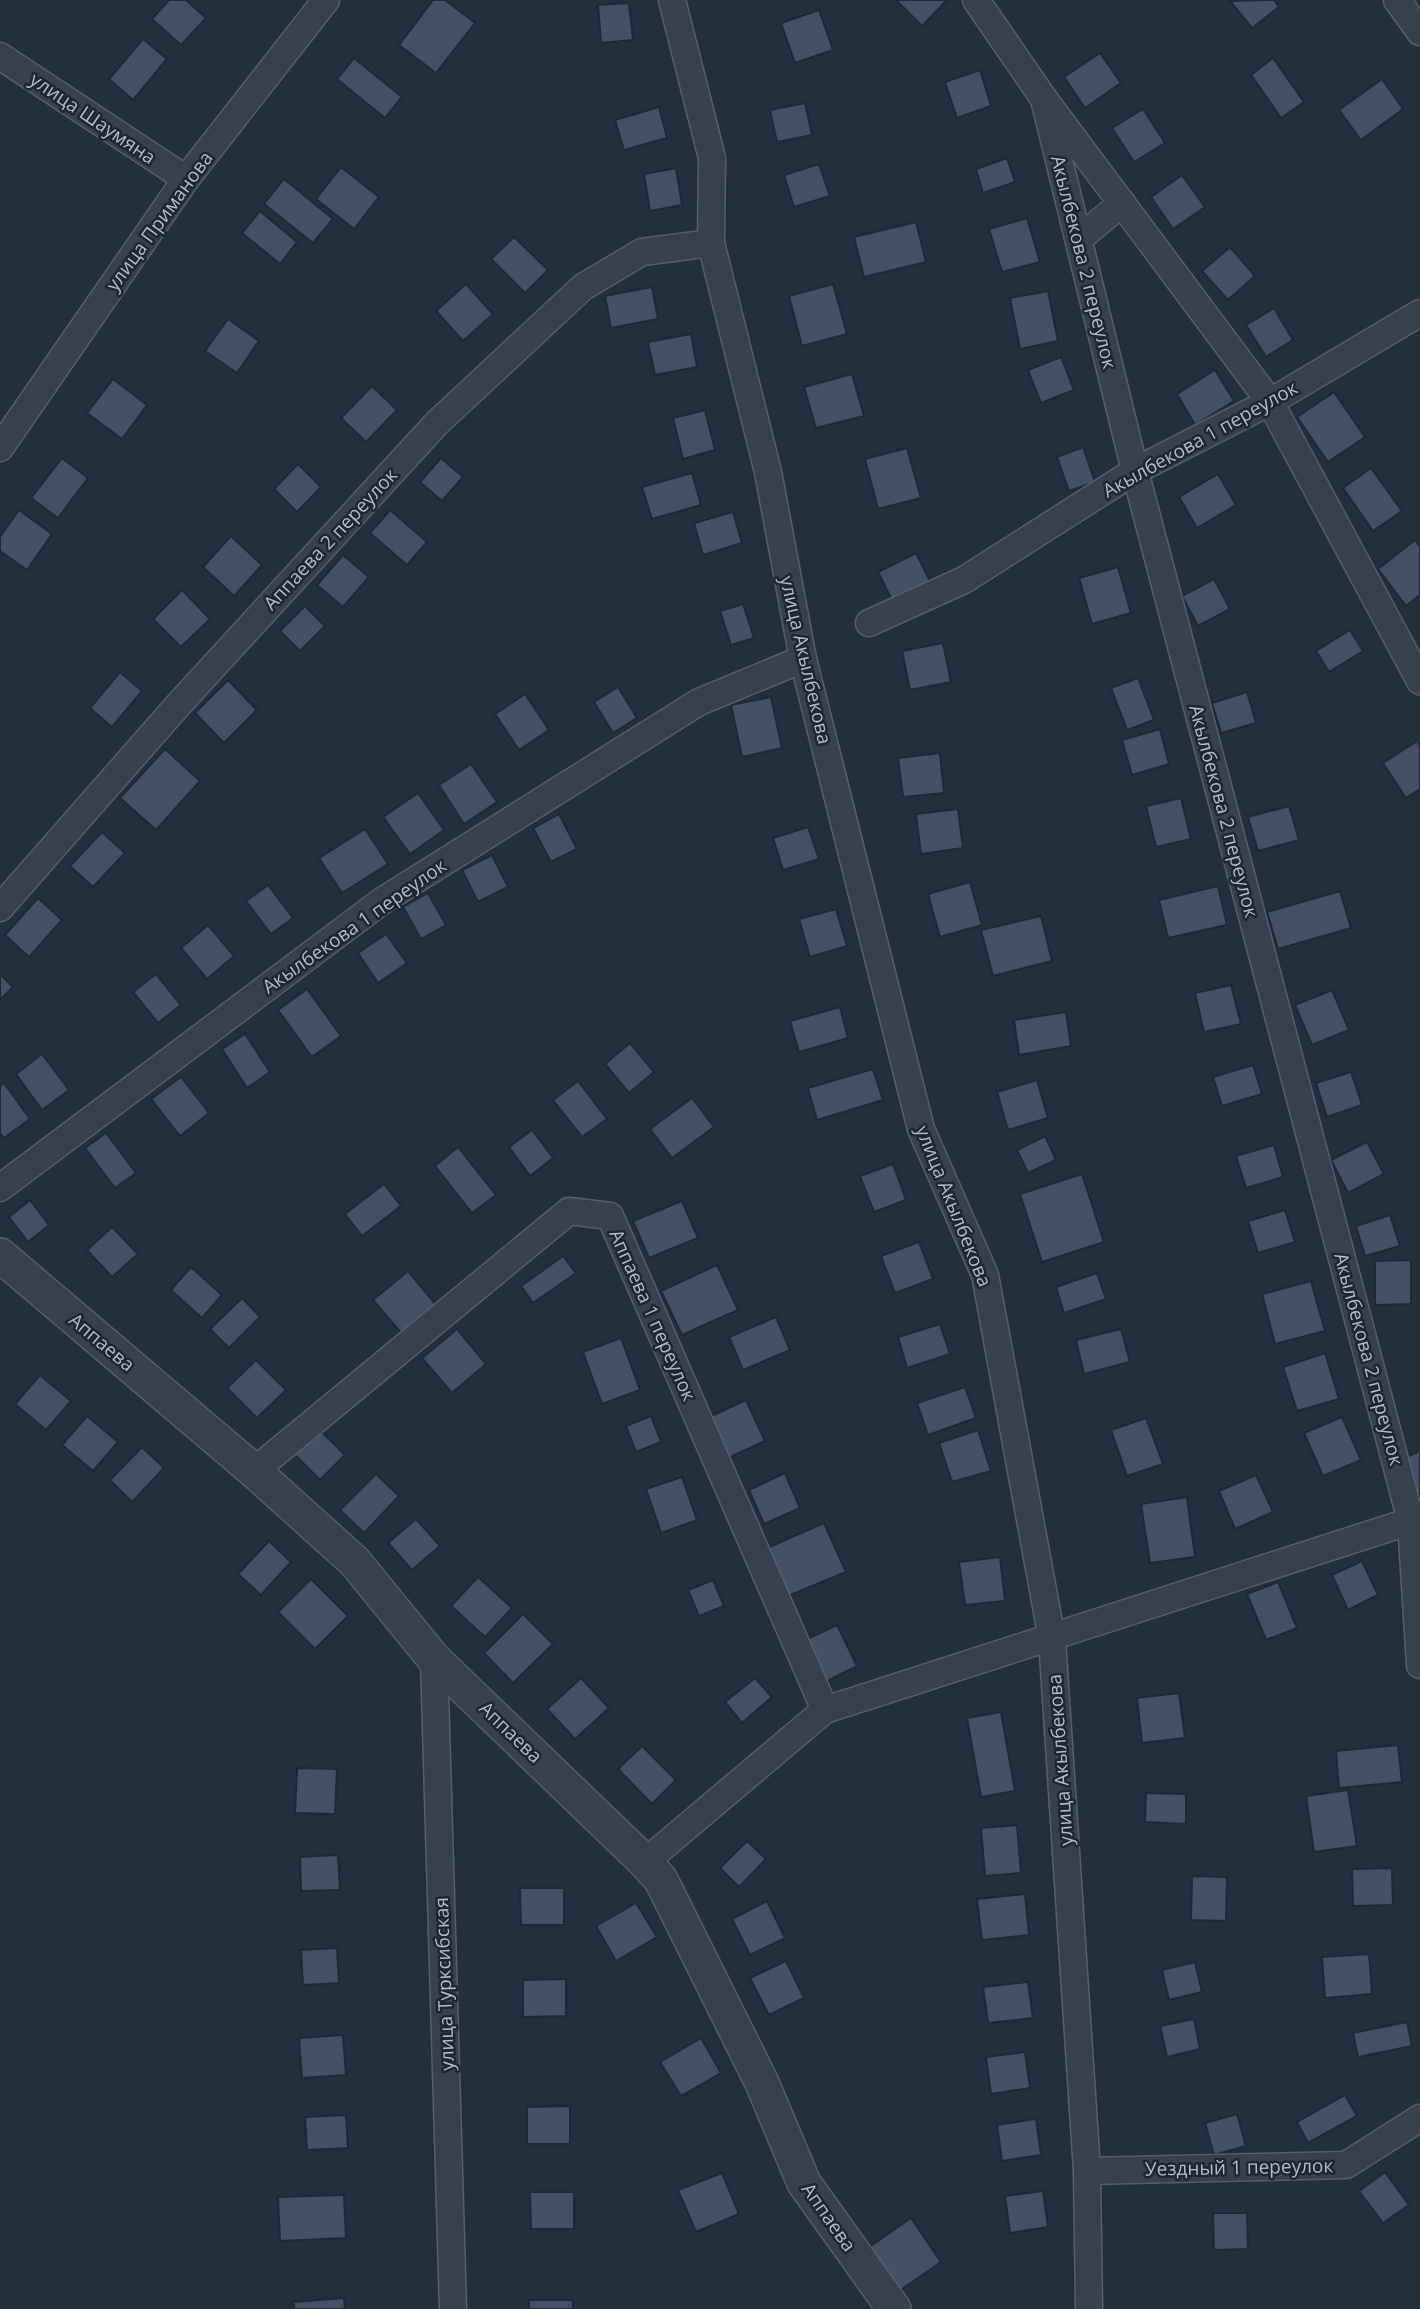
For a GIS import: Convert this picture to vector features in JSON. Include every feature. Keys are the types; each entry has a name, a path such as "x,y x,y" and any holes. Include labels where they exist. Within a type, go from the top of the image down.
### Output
{"street":[{"name":"улица Приманова","path":"0,448 186,180 326,0"},
{"name":"улица Акылбекова","path":"672,0 712,158 711,243 768,472 803,659 921,1129 985,1275 1052,1639 1087,2171 1089,2309"},
{"name":"Акылбекова 2 переулок","path":"976,0 1044,99 1270,402 1420,681"},
{"path":"1398,0 1420,32"},
{"name":"улица Шаумяна","path":"0,56 186,180"},
{"name":"Акылбекова 2 переулок","path":"1044,99 1135,471 1416,1520 1420,1665"},
{"path":"1079,239 1122,203"},
{"name":"Аппаева 2 переулок","path":"0,908 178,704 436,423 583,287 642,252 711,243"},
{"name":"Акылбекова 1 переулок","path":"869,623 964,580 1135,471 1270,402 1420,313"},
{"name":"Акылбекова 1 переулок","path":"0,1188 382,901 699,702 803,659"},
{"name":"Аппаева 1 переулок","path":"254,1471 569,1211 610,1216 825,1710"},
{"name":"Аппаева","path":"0,1255 254,1471 355,1562 434,1659 661,1880 762,2083 804,2183 894,2309"},
{"path":"645,1862 825,1710 1416,1520"},
{"name":"улица Турксибская","path":"434,1659 453,2309"},
{"name":"Уездный 1 переулок","path":"1087,2171 1346,2165 1420,2118"}],"building":[{"path":"169,0 186,0 206,18 181,45 152,19"},
{"path":"433,0 445,0 475,23 436,73 399,45"},
{"path":"896,0 947,0 922,26"},
{"path":"1274,0 1279,7 1252,28 1230,1"},
{"path":"629,3 633,40 601,43 598,5"},
{"path":"819,10 833,50 795,63 781,23"},
{"path":"143,39 167,59 133,100 109,79"},
{"path":"1100,53 1121,83 1085,108 1064,77"},
{"path":"354,58 402,97 385,118 337,79"},
{"path":"1273,58 1304,102 1281,118 1251,75"},
{"path":"980,70 991,106 957,118 945,82"},
{"path":"1382,79 1403,109 1361,140 1339,110"},
{"path":"805,103 812,135 777,142 770,110"},
{"path":"659,107 667,138 624,150 615,120"},
{"path":"1143,109 1165,143 1134,162 1112,128"},
{"path":"1007,158 1015,182 983,193 976,169"},
{"path":"819,164 830,196 794,207 784,175"},
{"path":"341,167 379,197 354,229 316,199"},
{"path":"676,168 682,205 650,211 644,174"},
{"path":"1182,175 1205,207 1173,229 1151,197"},
{"path":"284,179 333,219 313,243 264,204"},
{"path":"260,211 297,242 280,264 242,233"},
{"path":"1027,218 1040,262 1002,272 989,229"},
{"path":"916,222 926,262 864,277 854,237"},
{"path":"514,237 548,270 525,293 491,259"},
{"path":"1230,247 1255,276 1228,300 1202,271"},
{"path":"466,284 493,314 463,341 436,311"},
{"path":"833,284 847,334 802,346 789,296"},
{"path":"652,287 658,319 611,328 605,296"},
{"path":"1048,291 1058,341 1020,349 1010,298"},
{"path":"1274,308 1293,340 1266,357 1246,325"},
{"path":"228,319 259,341 237,373 205,351"},
{"path":"691,334 697,367 655,375 648,342"},
{"path":"1061,357 1074,390 1041,403 1028,370"},
{"path":"1215,370 1234,401 1195,425 1177,394"},
{"path":"852,374 864,416 816,428 804,387"},
{"path":"113,379 147,405 122,439 87,413"},
{"path":"372,386 397,410 366,442 341,418"},
{"path":"1334,392 1365,437 1328,462 1297,417"},
{"path":"705,410 715,450 683,459 673,418"},
{"path":"1083,447 1095,482 1069,491 1057,457"},
{"path":"907,448 921,498 878,509 865,459"},
{"path":"62,458 88,478 58,518 31,498"},
{"path":"441,458 463,477 442,501 420,482"},
{"path":"298,464 321,487 297,512 274,489"},
{"path":"1371,468 1402,511 1373,531 1343,488"},
{"path":"692,473 701,505 652,519 642,487"},
{"path":"1218,474 1236,505 1197,528 1179,497"},
{"path":"19,510 52,534 27,570 0,551 0,537"},
{"path":"390,510 427,542 407,565 370,533"},
{"path":"733,512 742,543 703,555 694,523"},
{"path":"231,536 262,565 234,596 203,567"},
{"path":"1415,540 1420,546 1420,595 1406,606 1378,569"},
{"path":"916,553 934,589 896,608 878,572"},
{"path":"343,555 369,577 343,607 317,585"},
{"path":"1118,567 1131,613 1092,624 1079,578"},
{"path":"1214,579 1230,609 1198,626 1182,596"},
{"path":"182,590 210,619 181,647 153,619"},
{"path":"743,604 754,638 731,645 720,611"},
{"path":"305,606 325,626 300,651 280,631"},
{"path":"1350,630 1363,651 1329,672 1316,651"},
{"path":"943,643 951,682 910,690 902,651"},
{"path":"120,672 142,691 112,727 90,708"},
{"path":"1138,678 1154,720 1127,730 1111,688"},
{"path":"228,680 257,710 224,743 195,713"},
{"path":"618,687 637,718 613,733 594,702"},
{"path":"1247,692 1256,723 1221,733 1212,703"},
{"path":"525,694 549,730 519,750 495,714"},
{"path":"771,697 782,748 742,757 731,705"},
{"path":"1160,729 1169,764 1132,775 1122,740"},
{"path":"1417,741 1420,746 1420,789 1406,798 1383,763"},
{"path":"165,749 200,781 156,830 120,798"},
{"path":"940,753 944,793 903,797 898,758"},
{"path":"471,764 497,802 464,824 439,785"},
{"path":"418,793 444,830 410,854 383,817"},
{"path":"1181,798 1191,839 1156,847 1146,806"},
{"path":"1289,806 1299,840 1258,851 1248,817"},
{"path":"958,809 963,848 921,854 916,814"},
{"path":"559,814 577,849 551,862 533,828"},
{"path":"808,827 819,859 783,870 773,838"},
{"path":"365,829 388,864 342,893 319,858"},
{"path":"102,832 125,853 93,887 70,866"},
{"path":"492,855 508,887 478,902 462,870"},
{"path":"970,882 982,925 940,937 928,894"},
{"path":"268,885 293,918 271,934 246,901"},
{"path":"1218,886 1227,925 1168,938 1159,900"},
{"path":"1340,891 1351,928 1278,949 1267,912"},
{"path":"428,893 446,925 421,939 403,907"},
{"path":"38,898 62,920 29,957 5,935"},
{"path":"836,909 847,946 810,957 799,919"},
{"path":"1041,916 1052,961 993,976 981,930"},
{"path":"208,925 234,956 207,979 181,948"},
{"path":"386,934 407,963 378,983 358,953"},
{"path":"0,974 13,987 0,1000"},
{"path":"156,974 181,1005 158,1023 133,992"},
{"path":"1231,985 1241,1024 1204,1032 1195,993"},
{"path":"307,989 341,1036 312,1057 278,1010"},
{"path":"1332,990 1349,1030 1312,1045 1295,1005"},
{"path":"840,1007 848,1038 799,1052 790,1021"},
{"path":"1066,1012 1071,1046 1019,1055 1014,1020"},
{"path":"245,1034 270,1072 247,1088 222,1049"},
{"path":"630,1043 654,1072 629,1093 605,1064"},
{"path":"42,1054 69,1090 42,1110 16,1074"},
{"path":"1253,1065 1262,1094 1222,1106 1213,1077"},
{"path":"873,1069 883,1100 817,1120 808,1088"},
{"path":"1351,1072 1362,1105 1327,1117 1316,1083"},
{"path":"181,1077 209,1113 180,1136 151,1099"},
{"path":"1037,1080 1048,1118 1008,1130 997,1092"},
{"path":"578,1081 607,1119 582,1137 553,1100"},
{"path":"4,1083 30,1119 4,1138 0,1133 0,1086"},
{"path":"692,1098 714,1127 672,1158 650,1129"},
{"path":"532,1130 553,1158 530,1176 509,1147"},
{"path":"106,1133 136,1173 115,1188 85,1148"},
{"path":"1045,1136 1056,1160 1028,1173 1017,1150"},
{"path":"1367,1142 1384,1174 1348,1193 1331,1160"},
{"path":"1274,1145 1283,1177 1246,1188 1236,1156"},
{"path":"458,1147 496,1195 472,1213 435,1166"},
{"path":"893,1164 906,1200 874,1212 860,1176"},
{"path":"1082,1174 1104,1242 1042,1262 1020,1194"},
{"path":"384,1184 401,1206 362,1236 345,1214"},
{"path":"30,1200 49,1225 28,1242 9,1217"},
{"path":"682,1201 698,1238 649,1258 633,1221"},
{"path":"1285,1210 1295,1242 1258,1253 1248,1221"},
{"path":"1390,1215 1400,1246 1365,1256 1356,1226"},
{"path":"112,1227 138,1254 112,1277 87,1250"},
{"path":"919,1242 933,1279 895,1293 881,1256"},
{"path":"563,1256 576,1273 533,1303 521,1286"},
{"path":"1411,1260 1411,1304 1375,1305 1375,1261"},
{"path":"717,1265 738,1310 682,1335 661,1291"},
{"path":"191,1267 222,1295 202,1318 171,1290"},
{"path":"408,1271 437,1306 403,1335 373,1300"},
{"path":"1097,1273 1106,1299 1064,1313 1056,1287"},
{"path":"1311,1281 1325,1331 1275,1344 1262,1294"},
{"path":"242,1298 260,1317 229,1348 210,1329"},
{"path":"776,1317 790,1350 743,1370 729,1337"},
{"path":"940,1324 950,1354 907,1368 898,1337"},
{"path":"457,1329 486,1364 452,1393 422,1358"},
{"path":"1121,1329 1130,1362 1084,1374 1076,1340"},
{"path":"621,1338 640,1390 602,1404 583,1352"},
{"path":"1325,1353 1339,1399 1297,1411 1283,1367"},
{"path":"256,1360 286,1390 257,1418 227,1388"},
{"path":"40,1375 71,1401 46,1430 15,1404"},
{"path":"965,1387 976,1418 928,1435 917,1403"},
{"path":"746,1400 765,1441 728,1458 709,1417"},
{"path":"87,1416 118,1442 93,1471 62,1445"},
{"path":"651,1416 661,1442 636,1452 626,1426"},
{"path":"1342,1417 1361,1460 1323,1476 1304,1433"},
{"path":"1146,1418 1163,1464 1127,1476 1111,1430"},
{"path":"320,1430 345,1455 320,1480 295,1455"},
{"path":"978,1430 991,1471 952,1482 939,1443"},
{"path":"142,1447 164,1468 132,1502 110,1480"},
{"path":"1420,1451 1420,1499 1402,1459"},
{"path":"785,1473 800,1508 764,1524 749,1490"},
{"path":"376,1474 399,1496 364,1533 340,1510"},
{"path":"1256,1475 1273,1512 1235,1529 1219,1491"},
{"path":"682,1477 697,1520 661,1533 646,1489"},
{"path":"1187,1497 1195,1557 1150,1563 1141,1504"},
{"path":"416,1519 440,1546 412,1570 388,1543"},
{"path":"824,1523 846,1572 788,1596 767,1548"},
{"path":"269,1541 291,1562 261,1595 238,1574"},
{"path":"1000,1557 1005,1601 965,1605 959,1562"},
{"path":"1362,1561 1378,1595 1348,1610 1332,1575"},
{"path":"478,1577 512,1608 485,1637 451,1606"},
{"path":"311,1579 348,1616 315,1649 278,1612"},
{"path":"713,1580 724,1606 699,1616 688,1590"},
{"path":"1278,1582 1297,1628 1266,1640 1247,1594"},
{"path":"523,1614 553,1644 513,1683 484,1653"},
{"path":"837,1625 857,1666 823,1683 803,1641"},
{"path":"581,1678 609,1708 575,1739 547,1709"},
{"path":"755,1678 772,1697 742,1723 725,1702"},
{"path":"1179,1693 1185,1738 1142,1743 1137,1698"},
{"path":"1001,1712 1015,1791 981,1797 967,1718"},
{"path":"1398,1745 1402,1782 1339,1788 1336,1751"},
{"path":"642,1746 676,1780 652,1804 618,1769"},
{"path":"297,1768 337,1769 335,1814 295,1813"},
{"path":"1348,1790 1357,1846 1314,1852 1306,1796"},
{"path":"1146,1793 1186,1794 1186,1824 1145,1822"},
{"path":"1017,1825 1021,1873 985,1876 981,1828"},
{"path":"747,1841 766,1859 739,1887 720,1868"},
{"path":"338,1855 340,1890 301,1891 300,1857"},
{"path":"1392,1868 1393,1905 1353,1906 1352,1869"},
{"path":"1192,1876 1227,1877 1226,1921 1191,1920"},
{"path":"520,1888 564,1888 564,1925 521,1925"},
{"path":"1025,1894 1029,1935 982,1940 977,1899"},
{"path":"767,1901 785,1938 750,1955 732,1919"},
{"path":"636,1903 657,1937 616,1961 596,1926"},
{"path":"337,1948 339,1983 303,1985 301,1950"},
{"path":"1369,1954 1372,1994 1325,1998 1322,1957"},
{"path":"786,1961 804,1998 769,2015 750,1978"},
{"path":"1195,1962 1202,1992 1169,2000 1162,1970"},
{"path":"566,1979 566,2016 523,2017 523,1980"},
{"path":"1028,1982 1033,2018 988,2023 983,1987"},
{"path":"1194,2019 1200,2049 1167,2057 1160,2026"},
{"path":"1407,2022 1412,2046 1358,2057 1353,2033"},
{"path":"343,2035 346,2075 302,2078 299,2038"},
{"path":"701,2038 721,2073 681,2096 660,2062"},
{"path":"1025,2052 1030,2088 991,2094 986,2057"},
{"path":"1345,2095 1357,2116 1308,2143 1297,2122"},
{"path":"570,2106 570,2144 527,2144 527,2107"},
{"path":"1237,2114 1246,2146 1214,2155 1205,2123"},
{"path":"346,2115 348,2148 307,2150 305,2117"},
{"path":"1036,2119 1041,2155 1002,2161 997,2125"},
{"path":"1385,2172 1409,2205 1383,2223 1359,2191"},
{"path":"722,2173 739,2214 696,2232 678,2190"},
{"path":"1043,2191 1048,2227 1010,2233 1005,2196"},
{"path":"530,2192 574,2192 574,2229 531,2229"},
{"path":"344,2195 346,2238 280,2241 278,2197"},
{"path":"1213,2213 1247,2213 1248,2249 1214,2250"},
{"path":"911,2218 941,2262 895,2294 865,2250"},
{"path":"344,2298 345,2309 294,2309 293,2302"},
{"path":"529,2300 573,2300 573,2309 529,2309"}]}
